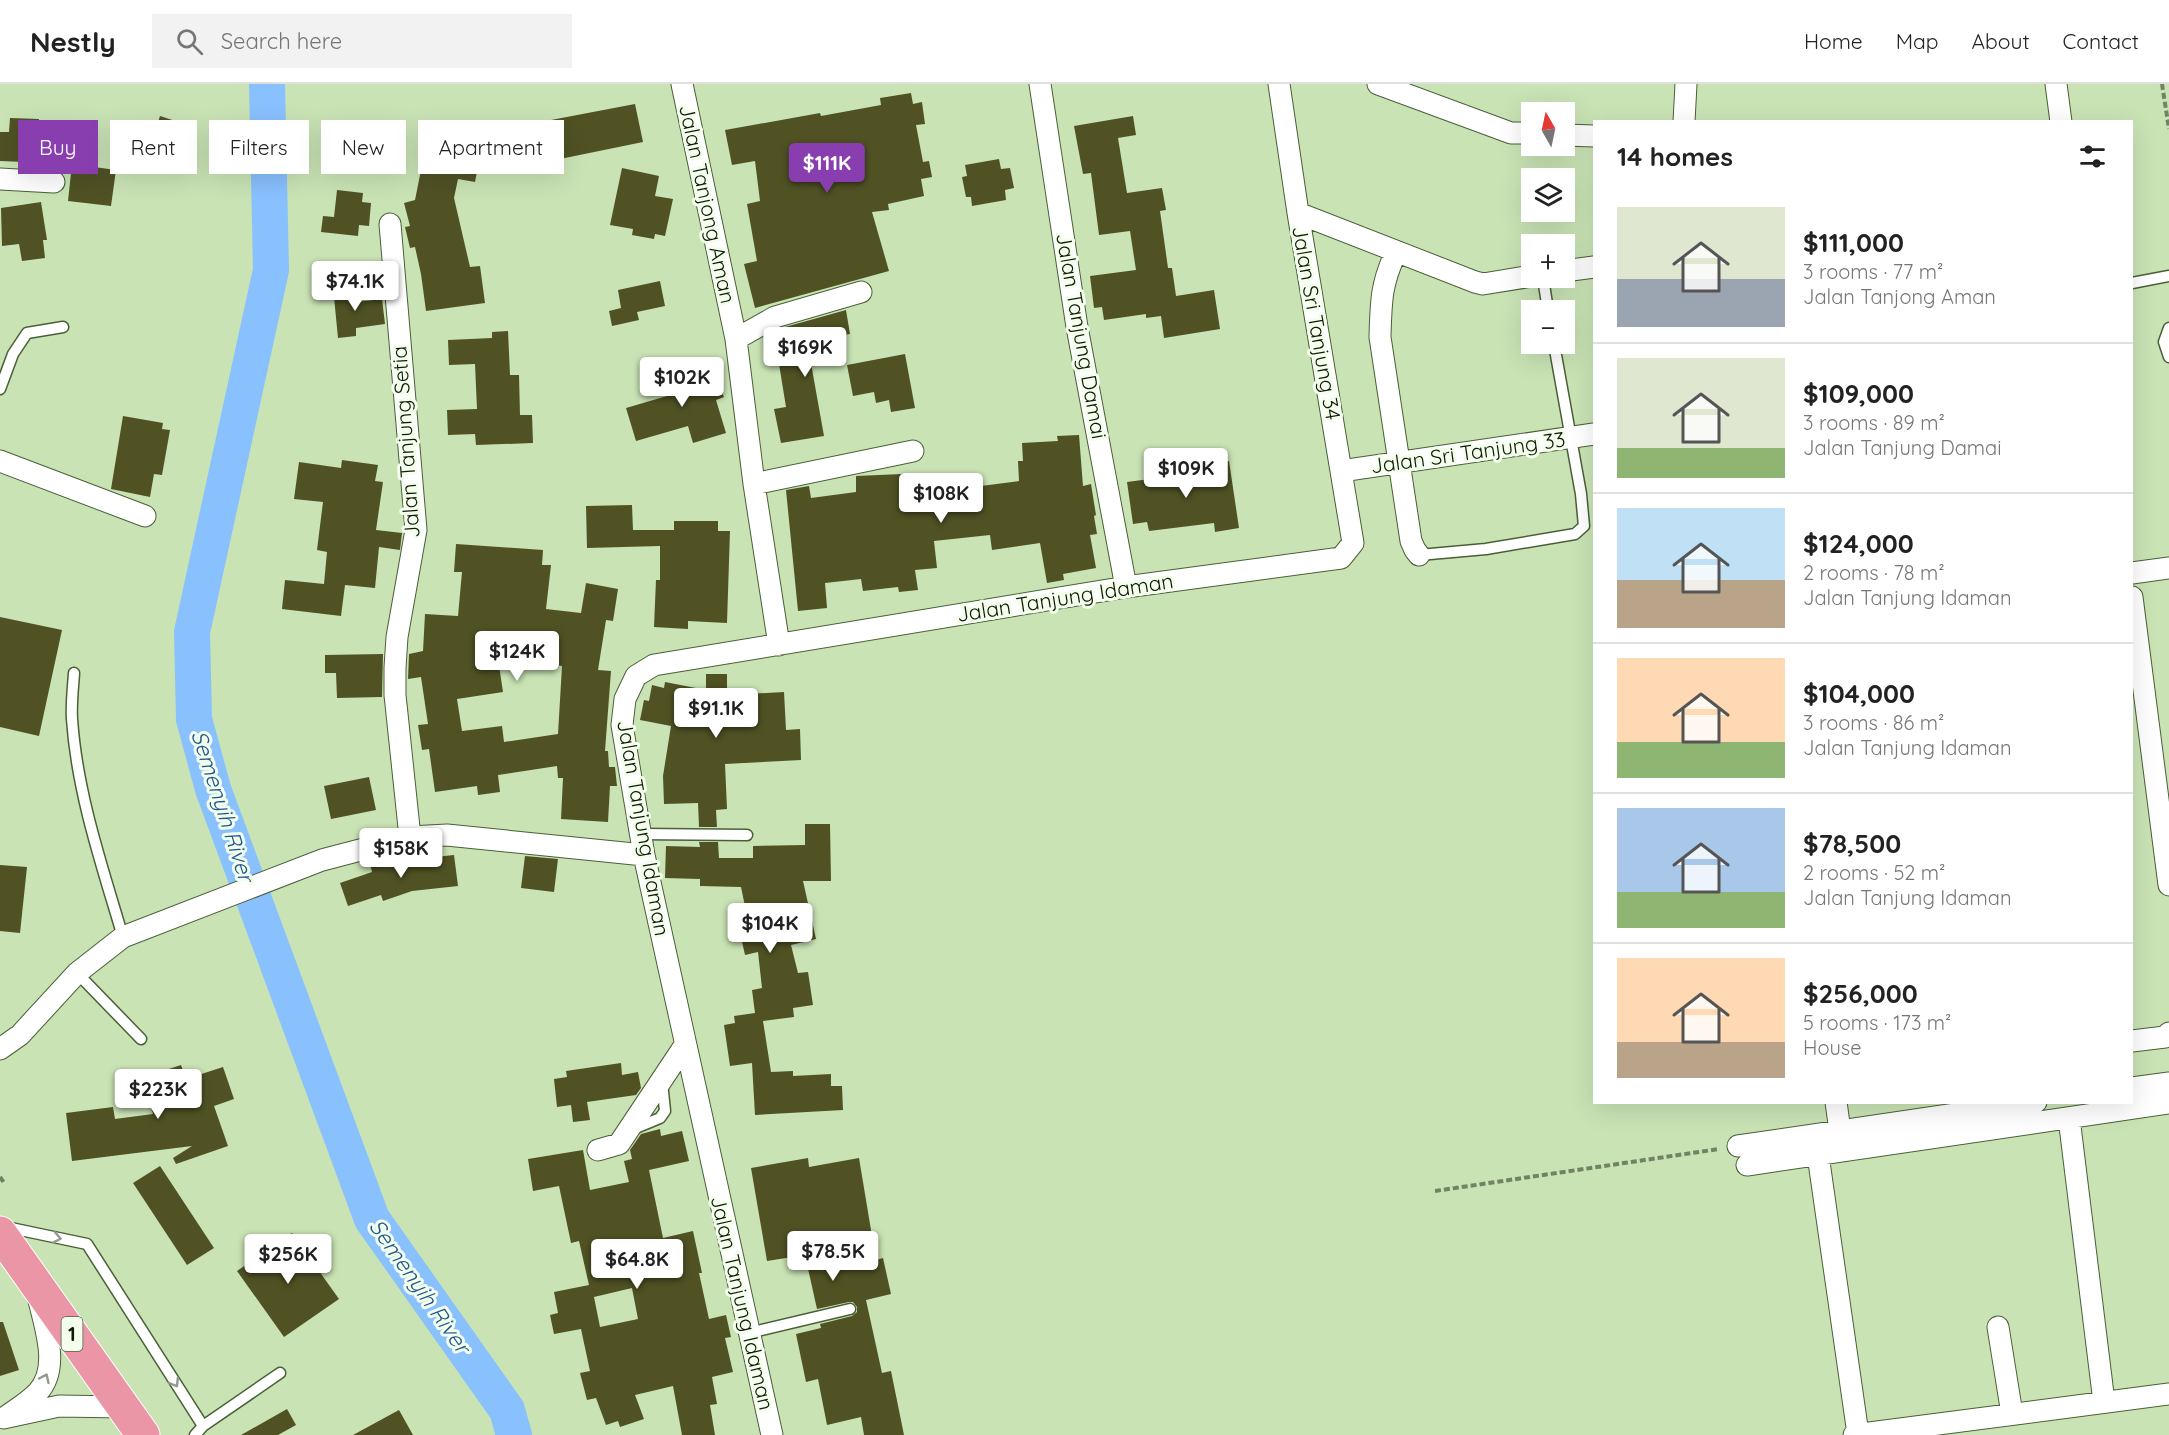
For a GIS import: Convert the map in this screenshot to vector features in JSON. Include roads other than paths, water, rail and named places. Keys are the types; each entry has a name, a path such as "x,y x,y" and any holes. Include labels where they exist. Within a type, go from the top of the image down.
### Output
{"main road":[{"name":"1","path":"0,1233 143,1435"}],"street":[{"name":"Jalan Tanjong Aman","path":"682,84 736,339 754,484 779,645"},
{"name":"Jalan Tanjung Damai","path":"1040,84 1077,327 1126,587"},
{"name":"Jalan Sri Tanjung 34","path":"1279,84 1353,543 1341,558"},
{"path":"1378,84 1511,132 1521,132"},
{"path":"1684,120 1686,84"},
{"path":"2056,84 2061,120"},
{"path":"1575,135 1593,136"},
{"path":"0,179 54,182"},
{"path":"1298,213 1475,282 1483,284 1521,278"},
{"name":"Jalan Tanjung Setia","path":"390,224 416,530 397,637 395,668 395,695 410,837"},
{"path":"1396,252 1385,275 1380,336 1411,541 1419,555"},
{"path":"1575,270 1593,267"},
{"path":"736,339 775,317 861,292"},
{"name":"Jalan Sri Tanjung 33","path":"1341,471 1593,434"},
{"path":"754,484 913,451"},
{"path":"0,460 146,516"},
{"name":"Jalan Tanjung Idaman","path":"772,1435 642,845 622,725 625,699 636,675 654,665 1126,587 1341,558"},
{"path":"2133,573 2169,568"},
{"path":"2133,605 2169,885"},
{"path":"0,1049 20,1035 77,973 123,937 322,860 410,837 447,835 642,845"},
{"path":"2133,1041 2165,1037 2169,1033"},
{"path":"598,1150 620,1144 685,1045"},
{"path":"2133,1088 2169,1083"},
{"path":"2022,1104 1840,1131 1742,1156 1818,1155 2169,1103"},
{"path":"1836,1104 1840,1131"},
{"path":"2069,1118 2104,1402"},
{"path":"1818,1155 1858,1434"},
{"path":"2,1419 39,1391 49,1373 50,1360 35,1282"},
{"path":"1998,1327 2012,1414"},
{"path":"1854,1435 2169,1394"},
{"path":"2,1419 59,1406 123,1407"}],"lane":[{"path":"2133,283 2169,276"},
{"path":"0,389 13,354 27,333 63,327"},
{"path":"2169,328 2164,342 2169,357"},
{"path":"1419,555 1486,549 1575,534 1584,526 1556,354"},
{"path":"74,673 72,718 78,765 96,848 123,937"},
{"path":"642,845 747,835"},
{"path":"77,973 141,1039"},
{"path":"0,1226 87,1244 203,1426"},
{"path":"749,1333 850,1310"},
{"path":"195,1435 203,1426 280,1373"}],"waterway":[{"name":"Semenyih River","path":"267,84 271,270 192,632 194,719 213,789 372,1219 507,1410 514,1435"}]}
